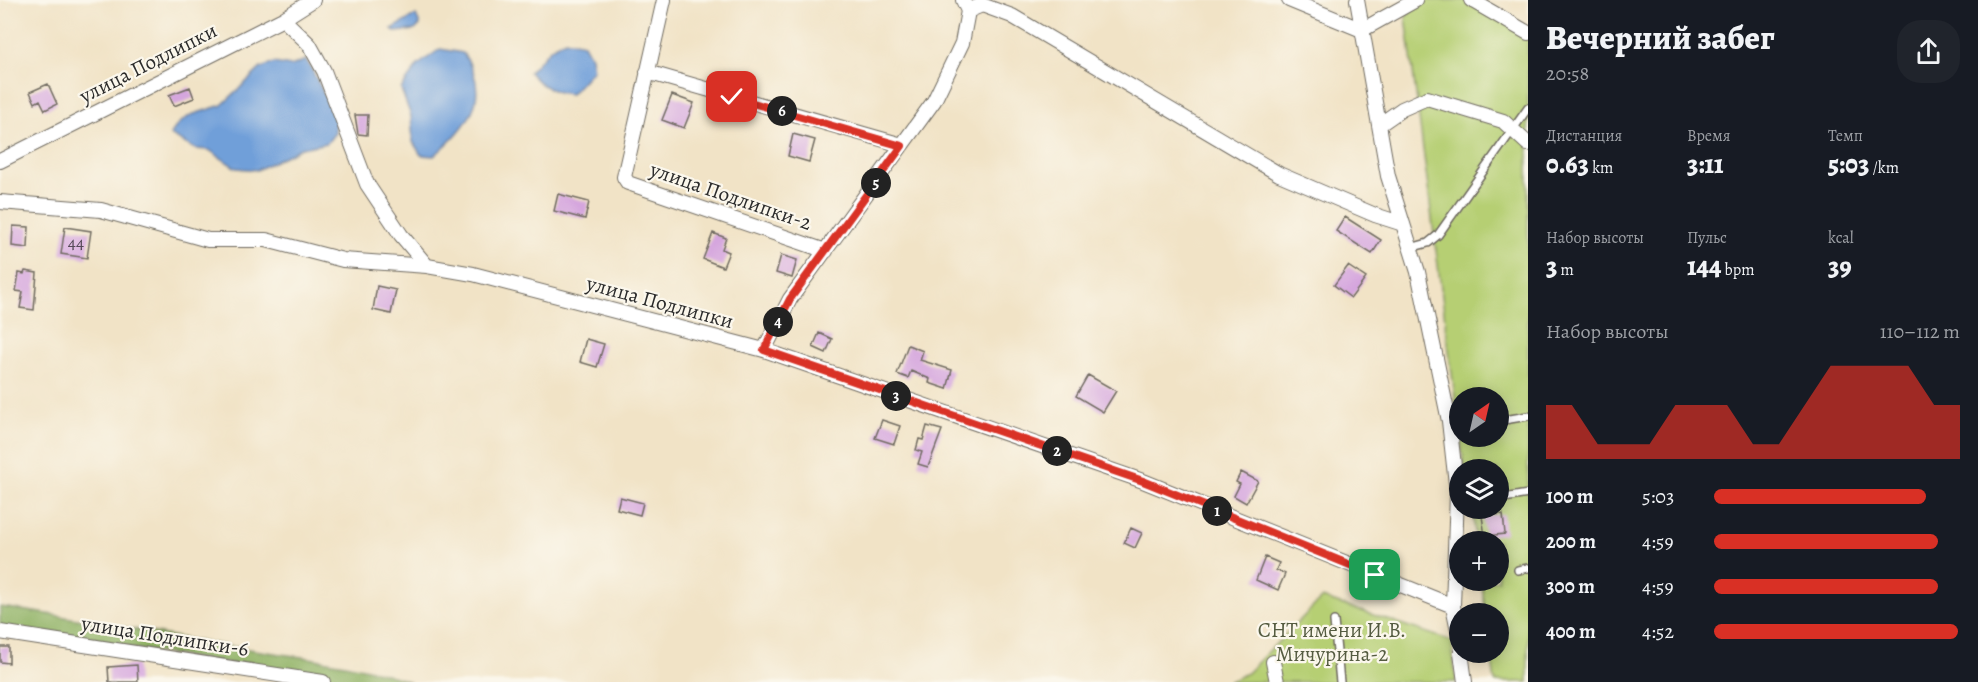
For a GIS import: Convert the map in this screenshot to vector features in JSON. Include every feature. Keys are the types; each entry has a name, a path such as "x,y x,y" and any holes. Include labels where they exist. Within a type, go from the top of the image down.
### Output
{"street":[{"name":"улица Подлипки","path":"0,161 283,19 313,0"},
{"name":"улица Подлипки-2","path":"664,0 624,177 628,183 826,251"},
{"path":"1289,0 1362,30"},
{"path":"1357,0 1388,176 1418,272 1449,404"},
{"path":"1362,30 1416,0"},
{"path":"1471,0 1528,33"},
{"path":"966,6 982,5 1012,16 1279,174 1375,215 1403,224"},
{"name":"улица Подлипки-2","path":"764,350 790,299 934,101 962,43 966,6"},
{"path":"283,19 309,44 324,71 367,184 401,235 428,266"},
{"path":"647,72 902,146"},
{"path":"1379,125 1402,109 1427,98 1503,121 1515,129 1528,144"},
{"name":"улица Подлипки","path":"0,202 101,210 208,240 266,240 343,260 428,266 473,274 764,350 1143,481 1449,604"},
{"path":"1453,603 1457,519"},
{"name":"улица Подлипки-6","path":"0,632 323,682"},
{"path":"1273,662 1277,682"},
{"path":"1462,663 1465,682"}],"lane":[{"path":"1410,248 1428,243 1438,235 1528,108"},
{"path":"1509,419 1528,416"},
{"path":"1509,497 1528,494"},
{"path":"1518,570 1528,568"},
{"path":"1334,621 1340,682"}],"green space":[{"path":"1416,0 1471,0 1528,33 1528,682 1495,682 1492,663 1509,663 1509,603 1484,603 1483,591 1509,591 1509,531 1475,531 1473,519 1509,519 1509,459 1463,459 1462,447 1509,447 1509,387 1454,387 1406,17"},
{"name":"СНТ имени И.В. Мичурина-2","path":"1322,598 1449,640 1449,663 1454,663 1456,682 1228,682 1247,673"},
{"path":"0,607 330,661 410,682 350,682 0,628"}],"water":[{"path":"416,15 420,25 415,30 396,32 392,29"},
{"path":"565,40 584,44 591,57 593,70 571,94 547,88 529,72 551,48"},
{"path":"440,49 463,53 472,69 476,83 476,97 473,110 466,122 446,145 434,156 421,155 413,142 411,116 401,89 418,65"},
{"path":"306,60 335,119 335,133 327,143 301,148 257,170 236,168 209,150 195,149 170,135 178,124 191,115 222,105 261,68 274,63 291,66"}],"building":[{"path":"48,84 57,104 45,110 40,100 35,103 30,92"},
{"path":"190,87 194,98 174,106 169,95"},
{"path":"672,95 694,103 684,128 662,120"},
{"path":"355,115 368,115 367,135 358,134"},
{"path":"793,134 815,140 809,162 788,156"},
{"path":"558,194 589,202 585,219 554,211"},
{"path":"1345,217 1381,240 1372,254 1336,231"},
{"path":"13,226 29,227 28,248 12,246"},
{"path":"65,227 91,231 87,258 61,254"},
{"path":"713,233 726,238 722,249 729,252 723,267 703,259"},
{"path":"781,255 797,260 792,278 776,273"},
{"path":"1348,266 1366,278 1351,298 1334,285"},
{"path":"25,271 37,273 34,310 20,308 23,292 16,291 19,273 24,274"},
{"path":"377,286 396,290 391,314 373,310"},
{"path":"819,333 832,339 826,353 813,347"},
{"path":"586,339 604,344 597,367 580,362"},
{"path":"908,345 923,351 920,360 952,370 947,389 929,383 930,379 911,371 908,378 897,374"},
{"path":"1088,375 1116,391 1103,412 1076,396"},
{"path":"882,420 900,426 894,444 875,438"},
{"path":"927,426 942,430 928,467 918,464 922,452 916,450 919,439 923,440"},
{"path":"1241,472 1258,481 1246,503 1234,496 1240,484 1236,482"},
{"path":"620,497 643,503 640,515 617,509"},
{"path":"1482,519 1504,519 1505,531 1484,531"},
{"path":"1131,528 1142,533 1135,548 1124,543"},
{"path":"1265,557 1279,563 1276,570 1285,574 1278,590 1256,580"},
{"path":"0,647 9,647 9,663 0,662"},
{"path":"137,665 138,682 109,682 108,667"}],"route":[{"path":"732,97 902,146 790,299 764,350 1143,481 1375,575"}]}
